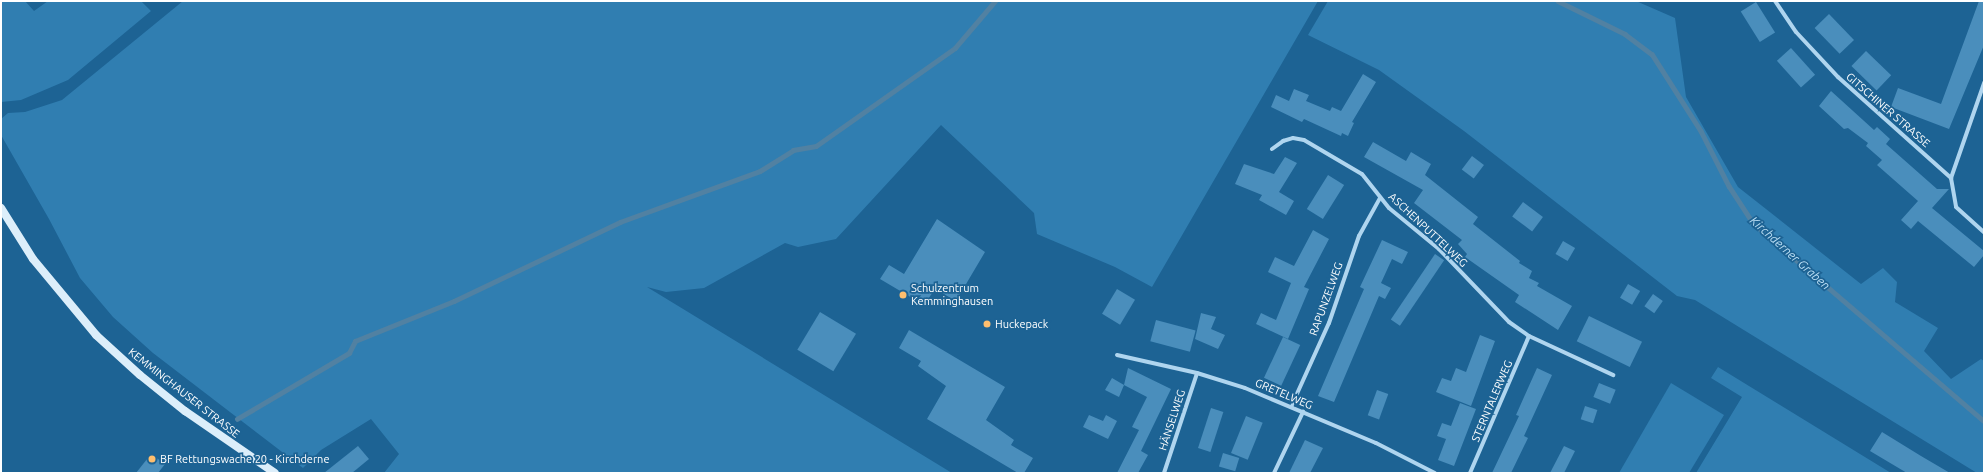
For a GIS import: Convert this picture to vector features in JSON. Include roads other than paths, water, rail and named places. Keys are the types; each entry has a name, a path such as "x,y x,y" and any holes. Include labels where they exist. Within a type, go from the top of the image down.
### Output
{"main road":[{"name":"KEMMINGHAUSER STRASSE","path":"1,208 33,259 96,335 140,375 185,411 275,473"}],"street":[{"name":"GITSCHINER STRASSE","path":"1775,1 1796,32 1838,77 1951,178"},
{"path":"1984,82 1951,178 1956,207 1984,232"},
{"name":"ASCHENPUTTELWEG","path":"1272,149 1283,140 1294,138 1304,140 1362,174 1380,198 1454,264 1509,322 1529,336 1613,374"},
{"name":"RAPUNZELWEG","path":"1291,407 1329,323 1358,236 1380,198"},
{"name":"STERNTALERWEG","path":"1470,473 1529,336"},
{"name":"GRETELWEG","path":"1117,355 1197,373 1245,388 1376,443 1435,473"},
{"name":"HÄNSELWEG","path":"1164,473 1197,373"},
{"path":"1274,473 1303,412"}],"waterway":[{"path":"237,419 349,353 355,341 454,301 620,222 760,171 793,150 816,146 955,48 995,1"},
{"name":"Kirchderner Graben","path":"1558,1 1625,34 1652,54 1701,131 1729,186 1753,223 1984,421"}],"place":[{"name":"Schulzentrum Kemminghausen","path":"903,295"},
{"name":"Huckepack","path":"987,324"},
{"name":"BF Rettungswache 20 - Kirchderne","path":"152,459"}]}
